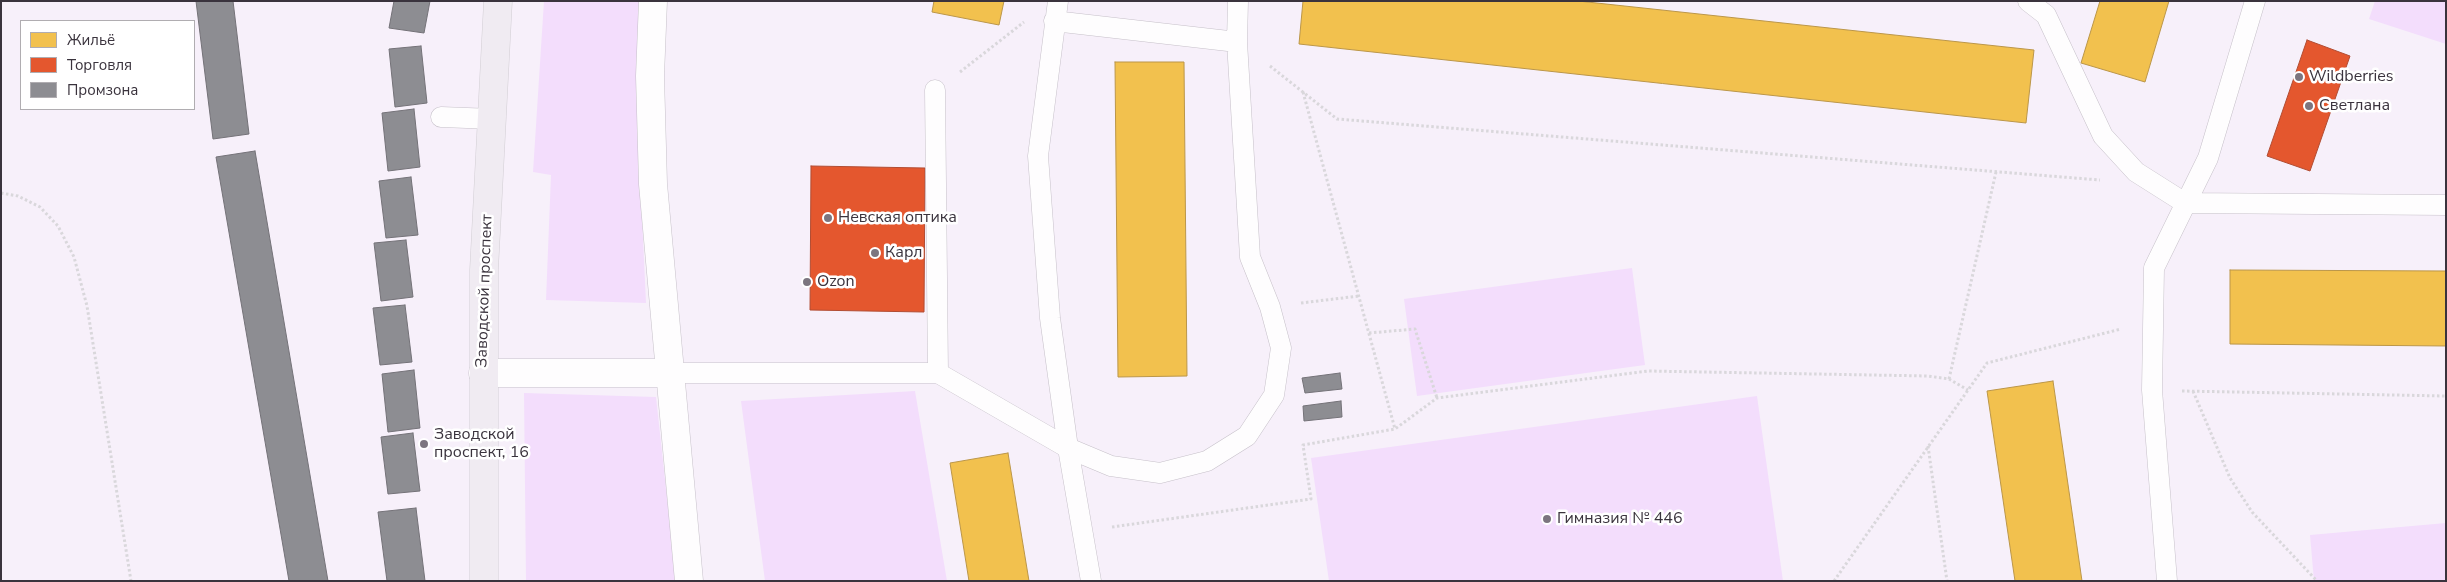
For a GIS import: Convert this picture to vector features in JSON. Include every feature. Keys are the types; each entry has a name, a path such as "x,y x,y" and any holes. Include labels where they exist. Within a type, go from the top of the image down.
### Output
{"main road":[{"name":"Заводской проспект","path":"484,581 484,270 498,1"}],"street":[{"path":"653,1 650,76 653,184 689,581"},
{"path":"483,373 669,373"}],"lane":[{"path":"1058,1 1038,156 1050,318 1068,448 1091,581"},
{"path":"669,373 938,373 1068,448 1111,466 1160,473 1206,461 1247,436 1274,395 1281,348 1270,307 1250,257 1237,42 1238,1"},
{"path":"2028,1 2046,15 2103,136 2136,172 2185,203 2446,205"},
{"path":"2167,581 2152,390 2154,268 2208,158 2255,1"},
{"path":"1054,21 1237,42"},
{"path":"935,90 938,373"},
{"path":"441,117 493,120"}],"path":[{"path":"935,90 1028,19"},
{"path":"1237,42 1337,119 2119,182 2136,172"},
{"path":"1303,91 1395,428"},
{"path":"1949,379 1996,172"},
{"path":"1,193 18,196 40,207 58,226 74,257 87,306 131,581"},
{"path":"1270,307 1359,296"},
{"path":"1834,581 1987,363 2153,321"},
{"path":"1369,333 1415,330 1437,398"},
{"path":"1082,531 1311,499 1304,445 1395,428 1437,398 1648,371 1928,376 1949,379 1968,390"},
{"path":"2152,390 2446,396"},
{"path":"2193,391 2230,478 2252,512 2317,581"},
{"path":"1928,446 1946,581"}],"shaded area":[{"path":"544,1 640,1 637,110 646,303 546,300 551,175 533,172"},
{"path":"2375,1 2446,1 2446,44 2369,19"},
{"path":"1632,268 1645,365 1417,396 1404,299"},
{"path":"915,391 947,581 765,581 741,401"},
{"path":"524,393 656,397 676,581 526,581"},
{"name":"Гимназия № 446","path":"1757,396 1783,581 1329,581 1311,458"},
{"path":"2446,523 2446,581 2314,581 2310,535"}],"building: Жильё":[{"path":"934,1 1004,1 999,25 932,12"},
{"path":"1303,1 1578,1 2034,50 2026,123 1299,44"},
{"path":"2100,1 2169,1 2145,82 2081,63"},
{"path":"1115,62 1184,62 1187,376 1118,377"},
{"path":"2230,270 2446,271 2446,346 2230,344"},
{"path":"2053,381 2082,581 2015,581 1987,391"},
{"path":"1008,453 1029,581 969,581 950,463"}],"building: Торговля":[{"name":"Светлана","path":"2307,40 2350,56 2310,171 2267,156"},
{"path":"811,166 925,168 924,312 810,310"}],"building: Промзона":[{"path":"196,1 233,1 249,134 213,139"},
{"path":"394,1 430,1 424,33 389,28"},
{"path":"421,46 427,103 395,107 389,49"},
{"path":"414,109 420,167 388,171 382,113"},
{"path":"255,151 328,581 289,581 216,157"},
{"path":"411,177 418,235 386,238 379,181"},
{"path":"406,240 413,297 381,301 374,243"},
{"path":"405,305 412,362 380,365 373,308"},
{"path":"414,370 420,428 388,432 382,374"},
{"path":"1340,373 1342,389 1305,393 1302,378"},
{"path":"1341,401 1342,417 1304,421 1303,406"},
{"path":"413,433 420,491 388,494 381,437"},
{"path":"416,508 425,581 387,581 378,512"}],"place":[{"name":"Wildberries","path":"2299,77"},
{"name":"Светлана","path":"2309,106"},
{"name":"Невская оптика","path":"828,218"},
{"name":"Карл","path":"875,253"},
{"name":"Ozon","path":"807,282"},
{"name":"Заводской проспект, 16","path":"424,444"},
{"name":"Гимназия № 446","path":"1547,519"}]}
